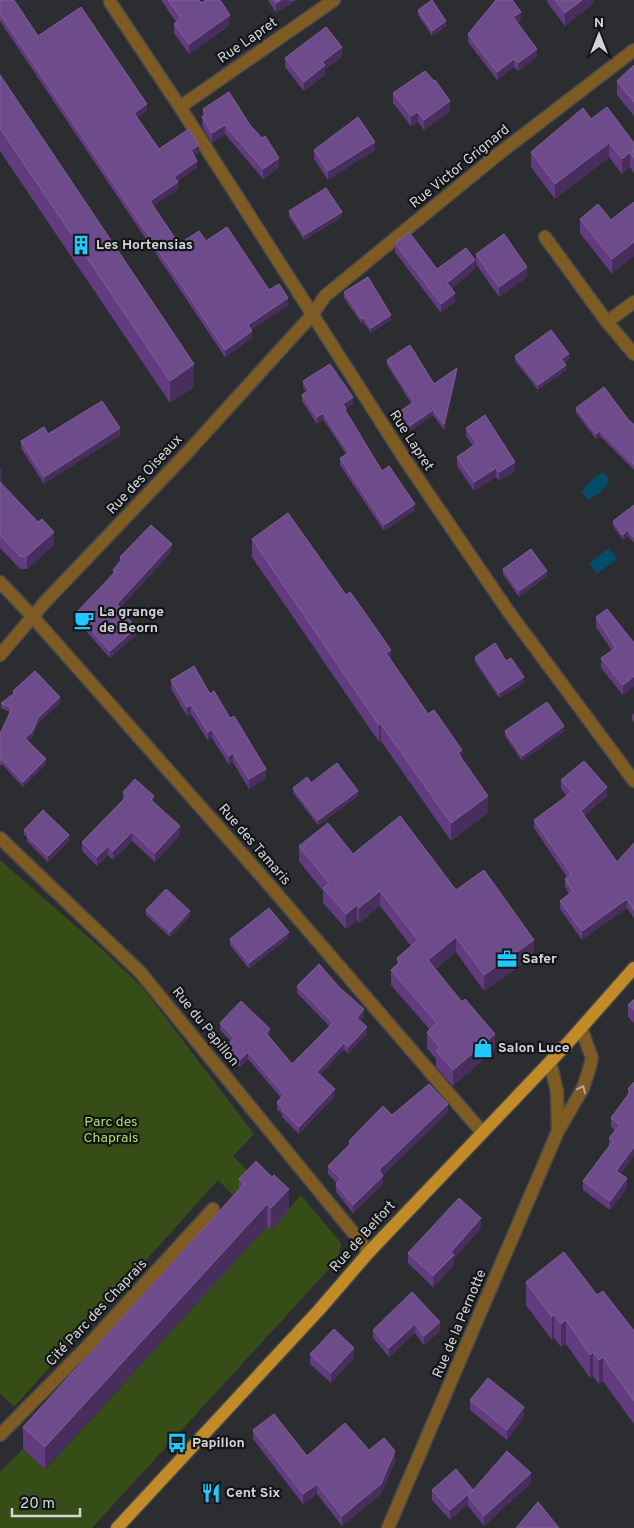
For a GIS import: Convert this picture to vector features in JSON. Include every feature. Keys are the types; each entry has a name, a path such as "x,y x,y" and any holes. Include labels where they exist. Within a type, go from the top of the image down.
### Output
{"main road":[{"name":"Rue de Belfort","path":"117,1528 319,1310 369,1252 550,1062 634,968"}],"street":[{"name":"Rue Lapret","path":"180,107 334,0"},
{"name":"Rue Lapret","path":"110,2 180,107 406,461 508,611 634,781"},
{"name":"Rue Victor Grignard","path":"312,315 325,296 496,156 634,50"},
{"path":"545,237 607,322 634,354"},
{"path":"607,322 634,302"},
{"name":"Rue des Oiseaux","path":"0,655 32,616 186,454 312,315"},
{"name":"Rue des Tamaris","path":"0,582 258,872 482,1132"},
{"name":"Rue du Papillon","path":"0,838 140,972 369,1252"},
{"name":"Rue de la Pernotte","path":"388,1528 558,1131 583,1088 592,1058 581,1028"},
{"name":"Rue de la Pernotte","path":"550,1062 557,1091 558,1131"},
{"name":"Cité Parc des Chaprais","path":"0,1435 85,1349 213,1209"}],"green space":[{"name":"Parc des Chaprais","path":"0,860 103,950 143,988 254,1134 233,1156 258,1181 239,1201 218,1180 14,1407 0,1393"},
{"path":"301,1195 341,1243 339,1258 92,1528 0,1528 0,1472 23,1449 46,1469 267,1226 271,1230"}],"water":[{"path":"603,472 610,480 601,492 589,500 581,492"},
{"path":"609,548 617,559 597,574 589,563"}],"building":[{"path":"0,0 14,0 38,36 81,7 147,104 134,113 159,149 189,129 199,145 191,150 197,161 174,177 178,182 150,201 179,244 199,231 206,241 227,227 269,290 279,284 288,298 248,325 252,331 225,350 0,14"},
{"path":"168,0 199,0 201,3 206,0 220,0 230,15 189,44 174,24 181,18"},
{"path":"432,0 446,21 432,31 418,10"},
{"path":"496,0 512,0 521,12 513,17 537,49 518,63 514,59 497,72 468,34"},
{"path":"555,0 582,0 565,13"},
{"path":"326,27 342,47 322,62 325,65 304,82 285,58"},
{"path":"634,65 634,102 617,81"},
{"path":"425,71 435,80 450,101 424,120 418,112 411,116 393,93"},
{"path":"0,75 194,364 170,381 0,128"},
{"path":"229,92 250,125 262,138 265,136 279,158 263,169 225,125 212,133 202,117 206,114 203,109"},
{"path":"607,107 634,143 634,149 622,159 609,143 555,184 531,152 583,108 591,119"},
{"path":"358,117 375,142 328,171 314,150"},
{"path":"634,150 634,158 630,153"},
{"path":"326,188 342,212 304,235 289,211"},
{"path":"634,202 634,242 612,259 580,219 598,204 611,220"},
{"path":"409,232 437,269 466,248 475,260 447,283 455,293 441,304 395,243"},
{"path":"504,234 527,267 499,287 476,254"},
{"path":"368,277 391,315 371,328 364,318 362,319 344,292"},
{"path":"551,330 569,354 561,359 566,365 538,385 515,356"},
{"path":"410,345 434,384 457,368 444,424 433,410 405,429 396,414 414,402 387,360"},
{"path":"330,364 353,397 343,404 345,410 382,471 389,466 415,504 384,525 340,458 349,453 323,413 317,417 302,395 309,390 303,381"},
{"path":"604,387 634,425 634,465 600,431 596,434 576,408"},
{"path":"102,401 120,428 44,477 21,441 44,427 48,434"},
{"path":"485,415 515,462 499,472 496,468 474,482 457,457 477,443 466,428"},
{"path":"0,482 38,522 42,519 54,532 27,556 20,556 0,535"},
{"path":"634,505 634,538 628,530 623,535 613,521"},
{"path":"288,513 346,595 350,592 391,650 386,653 428,714 434,710 462,750 458,753 488,796 451,823 381,724 379,725 252,539"},
{"path":"151,525 172,544 117,604 136,628 110,651 76,613 115,572 113,570 122,559 120,557"},
{"path":"531,549 547,571 519,591 503,569"},
{"path":"607,609 634,643 634,676 623,685 601,658 616,648 596,617"},
{"path":"495,643 506,661 511,658 524,677 499,693 475,657"},
{"path":"194,666 210,694 214,691 230,718 234,716 266,769 249,779 233,753 229,756 212,729 208,732 191,705 187,707 171,680"},
{"path":"35,671 60,697 38,718 32,732 25,738 46,759 23,782 2,759 0,761 0,734 12,708 1,703 15,693 13,691"},
{"path":"547,702 564,726 522,756 505,731"},
{"path":"584,761 607,787 581,811 617,862 634,843 634,910 627,899 582,931 560,901 573,891 565,879 571,874 534,820 572,792 561,780"},
{"path":"337,763 358,791 318,820 293,788 307,777 311,783"},
{"path":"135,779 154,796 151,800 180,826 155,853 132,832 113,851 108,846 97,857 82,842 127,796 123,792"},
{"path":"43,810 69,835 48,856 27,836 29,834 24,830"},
{"path":"400,816 456,890 484,870 534,940 484,975 456,937 428,960 462,1002 465,999 495,1034 453,1070 436,1051 440,1048 427,1032 437,1023 391,970 400,962 397,958 418,940 380,891 359,908 357,905 346,914 323,888 329,883 299,846 328,823 353,854"},
{"path":"166,889 190,911 170,932 146,910"},
{"path":"269,908 289,932 249,963 230,939"},
{"path":"319,964 340,988 364,1009 357,1018 367,1027 348,1047 344,1043 317,1072 335,1089 299,1127 282,1110 277,1102 284,1095 248,1052 240,1060 226,1047 234,1038 220,1023 241,1001 270,1029 266,1033 292,1064 333,1023 297,986"},
{"path":"634,999 634,1010 628,1005"},
{"path":"634,1082 634,1147 616,1171 627,1178 610,1201 583,1181 613,1141 609,1138 620,1125 611,1118 630,1092 628,1089"},
{"path":"429,1084 448,1104 379,1170 383,1176 353,1205 336,1184 341,1179 328,1166 383,1106 392,1115"},
{"path":"256,1161 272,1177 274,1175 289,1189 271,1208 267,1204 45,1447 23,1427 244,1184 239,1179"},
{"path":"459,1198 481,1218 451,1252 454,1255 433,1276 408,1253"},
{"path":"564,1252 597,1295 603,1291 634,1331 634,1401 603,1357 599,1360 593,1352 590,1355 566,1320 561,1324 554,1314 552,1317 526,1282"},
{"path":"412,1292 440,1322 424,1336 415,1324 389,1348 373,1330"},
{"path":"334,1329 354,1348 331,1373 310,1354"},
{"path":"488,1378 524,1407 507,1430 470,1400"},
{"path":"274,1414 307,1456 345,1423 369,1450 384,1438 395,1451 381,1484 342,1516 317,1484 303,1494 253,1430"},
{"path":"507,1451 531,1473 484,1516 468,1496"},
{"path":"456,1469 473,1490 450,1510 432,1490"},
{"path":"538,1502 559,1528 516,1528"}],"place":[{"name":"Les Hortensias","path":"81,245"},
{"name":"La grange de Beorn","path":"84,620"},
{"name":"Safer","path":"507,959"},
{"name":"Salon Luce","path":"483,1048"},
{"name":"Papillon","path":"177,1443"},
{"name":"Cent Six","path":"211,1493"}]}
